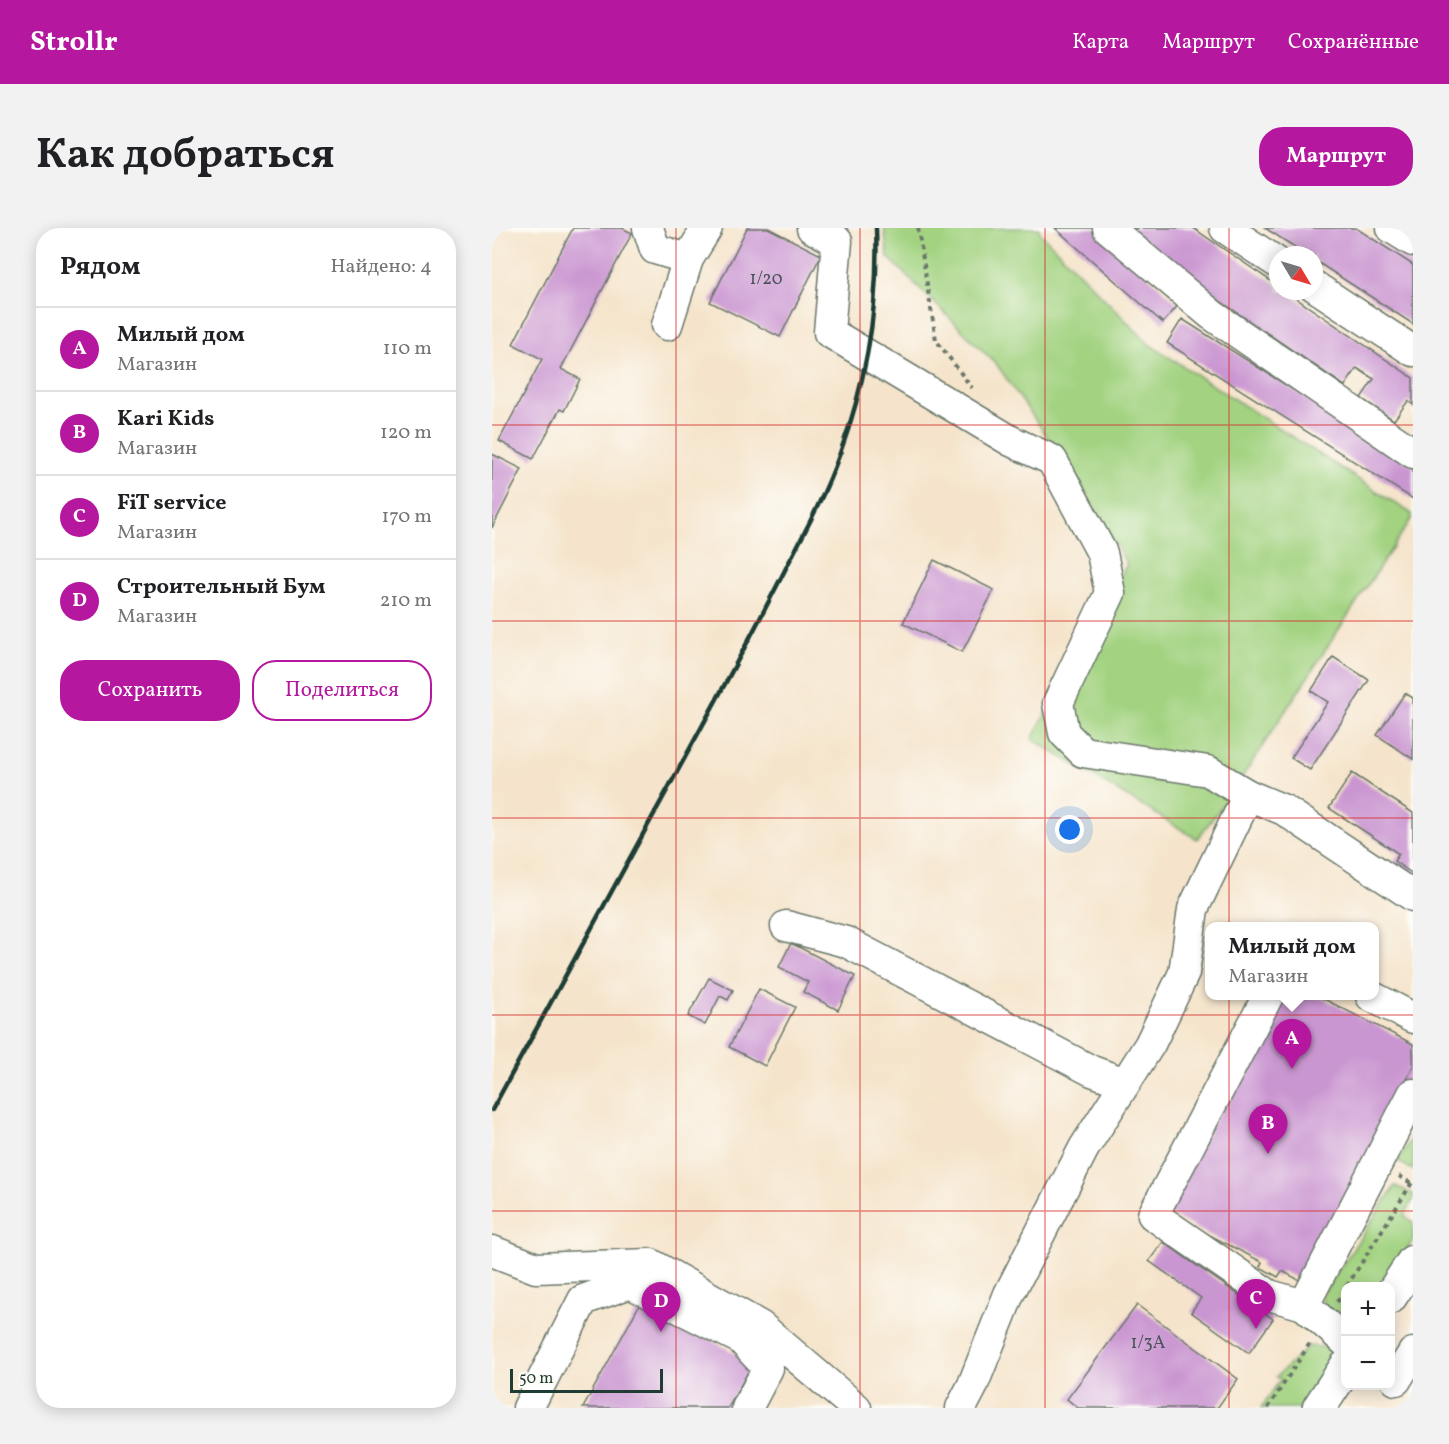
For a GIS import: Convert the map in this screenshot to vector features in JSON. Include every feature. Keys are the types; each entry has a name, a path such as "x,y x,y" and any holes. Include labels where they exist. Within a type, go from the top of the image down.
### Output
{"main road":[{"path":"1395,1289 1413,1262"},
{"path":"1319,1408 1341,1375"}],"lane":[{"path":"648,228 655,249 688,260"},
{"path":"668,325 688,260 707,228"},
{"path":"812,228 837,242 829,332 1011,441 1052,460 1102,553 1110,593 1058,703 1064,733 1083,752 1208,771 1248,795 1284,810 1413,896"},
{"path":"1108,228 1212,315 1413,453"},
{"path":"1225,228 1269,257"},
{"path":"1392,228 1413,241"},
{"path":"1323,292 1413,351"},
{"path":"961,1408 972,1387 1009,1294 1084,1148 1150,1044 1184,974 1193,909 1248,795"},
{"path":"786,926 846,942 1092,1071 1125,1083"},
{"path":"1266,1000 1153,1215 1269,1295 1324,1323 1413,1094"},
{"path":"1379,1000 1413,1018"},
{"path":"492,1251 536,1268 651,1264 760,1326 856,1408"},
{"path":"528,1408 583,1300 630,1282 741,1339 762,1360 768,1368 747,1408"},
{"path":"1400,1382 1413,1353"}],"path":[{"path":"918,228 936,340 977,395"},
{"path":"1350,1282 1413,1181"},
{"path":"1268,1408 1341,1296"}],"green space":[{"path":"884,228 1039,228 1040,233 1150,345 1412,514 1412,518 1229,797 1197,839 1032,739 1127,564 1081,485 997,365 888,257"},
{"path":"1413,1136 1413,1170 1397,1161"},
{"path":"1395,1186 1413,1194 1413,1200 1404,1216 1413,1222 1413,1240 1387,1282 1341,1282 1341,1321 1332,1318 1321,1297"},
{"path":"1309,1346 1335,1348 1337,1363 1307,1408 1261,1408 1281,1379 1276,1377"}],"building":[{"path":"573,228 622,228 632,233 561,369 580,379 564,411 560,409 533,459 499,441 542,359 513,344"},
{"path":"747,228 768,228 821,255 780,337 710,302"},
{"path":"1055,228 1093,228 1179,304 1163,323"},
{"path":"1123,228 1193,228 1269,280 1269,300 1298,300 1413,378 1413,405 1408,401 1394,420 1361,398 1374,379 1357,368 1345,386 1120,233"},
{"path":"1265,228 1356,228 1413,265 1413,324 1323,266 1323,246 1293,246"},
{"path":"1182,319 1413,466 1413,499 1167,343"},
{"path":"492,454 522,469 492,528"},
{"path":"934,560 994,590 962,652 903,623"},
{"path":"1333,657 1369,680 1310,770 1291,758 1328,702 1311,691"},
{"path":"1405,693 1413,698 1413,759 1377,735"},
{"path":"1352,773 1413,813 1413,874 1394,861 1399,854 1329,808"},
{"path":"791,943 855,976 838,1010 803,992 808,982 779,967"},
{"path":"709,978 733,990 728,1000 720,996 705,1025 688,1016"},
{"path":"759,989 795,1007 765,1066 729,1047"},
{"path":"1277,1000 1326,1000 1413,1044 1413,1067 1303,1282 1282,1271 1278,1277 1260,1267 1262,1262 1167,1213"},
{"path":"1163,1242 1273,1319 1249,1353 1191,1312 1201,1298 1149,1261"},
{"path":"641,1302 753,1363 728,1408 583,1408"},
{"path":"1137,1305 1238,1379 1217,1408 1078,1408 1067,1399"}],"railway":[{"path":"492,1110 742,653 829,482 849,426 864,371 873,314 876,228"}],"place":[{"name":"Милый дом","path":"1292,1069"},
{"name":"Kari Kids","path":"1268,1154"},
{"name":"FiT service","path":"1256,1329"},
{"name":"Строительный Бум","path":"661,1332"}]}
